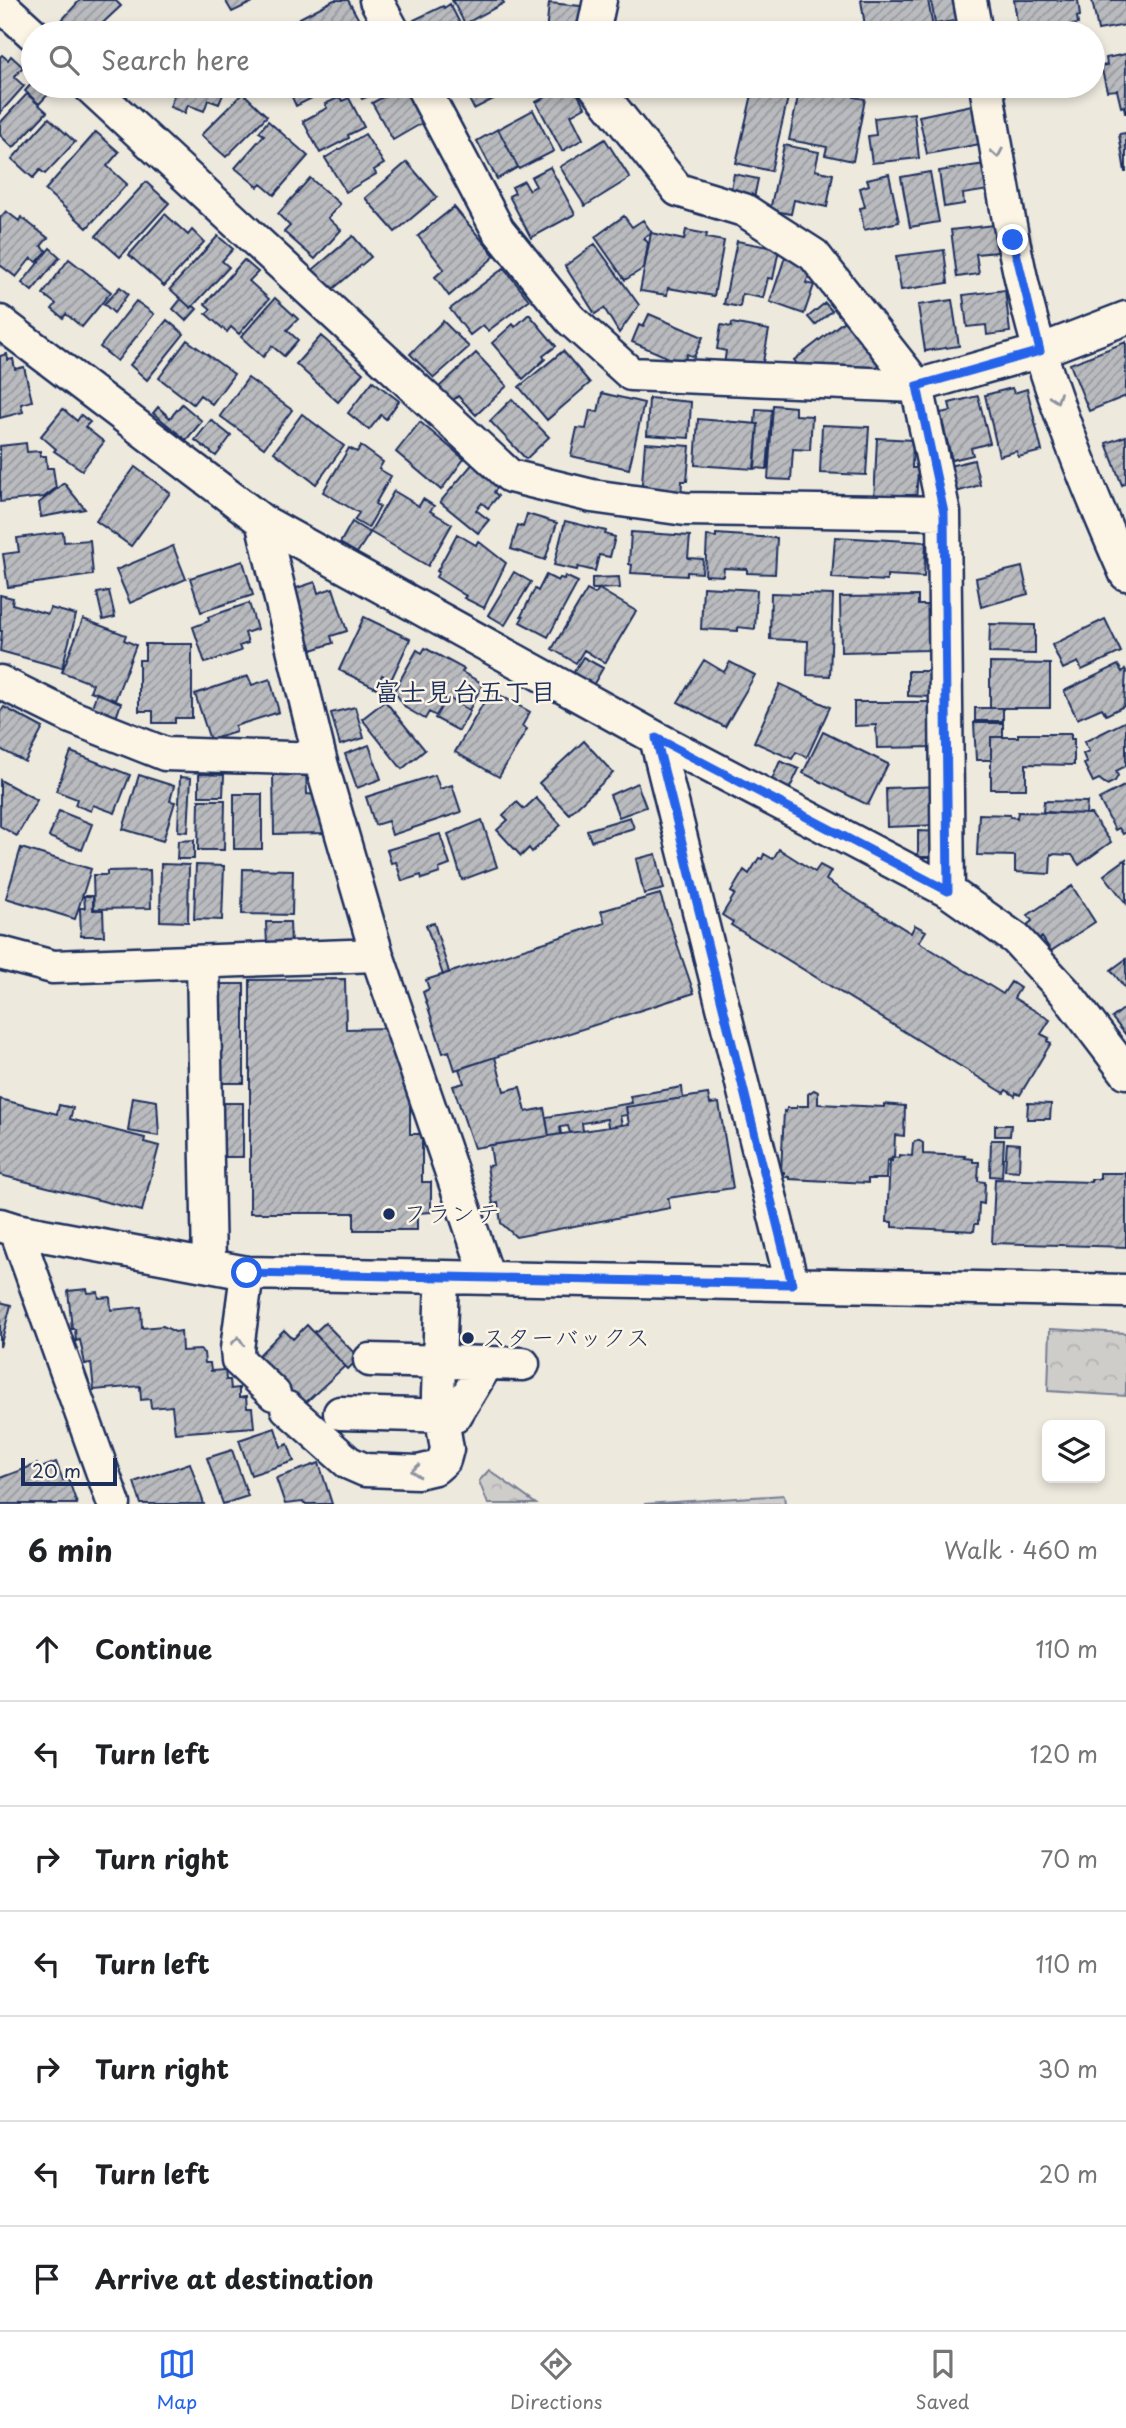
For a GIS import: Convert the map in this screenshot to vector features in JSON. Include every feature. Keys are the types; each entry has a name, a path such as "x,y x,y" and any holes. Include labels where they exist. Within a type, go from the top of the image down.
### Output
{"street":[{"path":"376,0 387,21"},
{"path":"596,21 600,0"},
{"path":"970,0 974,21"},
{"path":"0,4 21,23"},
{"path":"102,98 510,476 592,496 685,509 944,513"},
{"path":"428,98 498,230 570,319 631,374 917,386 1040,351 1126,318"},
{"path":"605,98 678,190 744,210 814,255 917,386 944,513 948,891"},
{"path":"987,98 1013,240 1040,351 1093,501 1126,574"},
{"path":"0,322 262,521 656,738 948,891 1016,939 1065,992 1126,1072"},
{"path":"262,521 320,759 377,955 488,1278"},
{"path":"0,682 69,716 165,754 320,759"},
{"path":"656,738 792,1284"},
{"path":"0,954 53,967 377,955"},
{"path":"203,962 209,1265"},
{"path":"8,1227 247,1273 1126,1291"},
{"path":"8,1227 114,1504"},
{"path":"247,1273 237,1349 238,1360 349,1463 365,1470 405,1472 435,1468 444,1460 447,1449 438,1394 442,1278"},
{"path":"370,1360 523,1364"},
{"path":"340,1413 455,1416 487,1363"}],"green space":[{"path":"1050,1329 1126,1333 1126,1396 1048,1391"},
{"path":"489,1470 536,1504 488,1504 479,1481"},
{"path":"784,1495 785,1504 644,1504"}],"building":[{"path":"80,0 115,0 121,6 105,21 61,21"},
{"path":"225,0 257,0 232,12"},
{"path":"334,0 348,0 360,21 299,21 298,19"},
{"path":"452,0 502,0 504,3 471,21 463,21"},
{"path":"861,0 928,0 932,21 864,21"},
{"path":"931,0 957,0 960,20 934,21"},
{"path":"1014,0 1078,0 1080,16 1077,17 1078,21 1017,21"},
{"path":"1092,0 1126,0 1126,25 1105,29 1105,21 1096,21"},
{"path":"549,3 591,7 589,21 547,21"},
{"path":"450,4 459,21 414,20 443,6 444,8"},
{"path":"1126,54 1126,113 1124,106 1121,107 1117,90 1107,91 1106,58"},
{"path":"2,55 8,60 11,56 21,65 14,77 21,83 21,89 0,113"},
{"path":"23,98 31,98 47,112 13,148 0,135 0,123"},
{"path":"33,98 45,98 39,104"},
{"path":"173,98 222,98 219,104 208,100 204,111 188,105 185,113 170,107"},
{"path":"238,98 248,98 267,116 226,157 201,135"},
{"path":"292,98 312,98 296,106"},
{"path":"338,98 342,101 349,98 364,127 320,153 303,121 327,108 325,104"},
{"path":"381,98 410,98 424,122 393,140 372,103"},
{"path":"468,98 496,98 474,109"},
{"path":"544,98 580,98 585,107 571,115 583,139 562,151 536,102"},
{"path":"751,98 788,98 771,171 736,163"},
{"path":"798,98 865,99 853,161 825,155 827,147 789,140"},
{"path":"972,105 980,144 927,154 919,116"},
{"path":"533,110 554,151 519,169 498,129"},
{"path":"914,113 919,158 872,163 868,136 876,135 874,118"},
{"path":"49,118 75,142 45,174 40,170 33,178 12,159"},
{"path":"268,121 308,156 274,195 261,184 258,187 235,168 264,135 259,132"},
{"path":"498,129 518,167 497,179 477,141"},
{"path":"96,132 119,152 107,166 127,184 87,228 45,190"},
{"path":"1126,133 1126,172 1125,172 1119,134"},
{"path":"365,134 384,164 374,170 376,174 346,192 325,158"},
{"path":"605,139 630,178 585,206 560,167"},
{"path":"784,145 819,152 815,170 833,174 827,207 794,200 791,214 770,210"},
{"path":"407,162 437,197 395,232 365,198"},
{"path":"985,164 989,190 963,194 964,204 944,207 939,171"},
{"path":"550,167 575,214 531,238 509,196 515,193 512,187 524,181 529,190 536,186 531,177"},
{"path":"930,172 939,222 910,227 901,177"},
{"path":"734,174 758,179 753,203 729,198"},
{"path":"889,174 899,222 864,230 860,208 865,207 860,188 869,185 867,179"},
{"path":"310,178 340,204 328,218 341,230 315,259 284,232 290,226 278,214"},
{"path":"146,182 169,203 120,257 96,236"},
{"path":"454,207 495,256 449,296 435,277 444,269 418,236"},
{"path":"6,211 19,221 21,217 48,238 41,246 47,251 37,262 31,258 16,277 0,265 0,218"},
{"path":"165,214 188,235 192,230 204,242 164,286 129,255"},
{"path":"624,216 632,227 643,220 652,233 644,238 648,243 644,268 625,280 595,237"},
{"path":"994,225 998,252 976,254 979,274 957,277 951,230"},
{"path":"686,230 707,234 706,238 724,241 714,296 668,288 667,295 640,291 651,233 684,240"},
{"path":"218,236 233,249 222,261 229,267 191,308 170,289"},
{"path":"353,236 371,257 327,294 309,273"},
{"path":"737,241 779,249 773,279 768,278 763,298 742,294 740,307 724,304"},
{"path":"595,244 639,305 619,333 604,308 595,314 565,266"},
{"path":"50,248 60,257 32,291 22,283"},
{"path":"944,250 948,283 901,290 896,256"},
{"path":"785,257 812,266 806,283 814,285 804,314 770,302"},
{"path":"69,259 111,292 82,327 66,314 63,318 52,309 56,304 43,294"},
{"path":"244,260 258,272 249,281 269,299 239,334 231,327 227,332 206,314 211,309 205,304"},
{"path":"504,268 529,300 488,331 483,325 470,335 450,309"},
{"path":"120,287 128,294 114,313 104,304"},
{"path":"1005,290 1010,332 987,335 986,325 967,327 963,295"},
{"path":"275,298 298,319 287,330 298,340 284,356 272,346 263,357 241,337"},
{"path":"181,299 191,308 194,306 197,309 186,321 173,309"},
{"path":"952,300 959,346 925,351 918,305"},
{"path":"136,301 154,314 117,361 100,347"},
{"path":"825,303 832,311 815,325 808,317"},
{"path":"529,314 556,346 543,356 545,359 523,379 492,343"},
{"path":"649,314 703,337 694,357 687,354 683,364 632,342 639,325 643,327"},
{"path":"848,318 886,366 868,380 807,377 794,360"},
{"path":"167,320 184,334 147,380 130,365"},
{"path":"443,321 469,347 434,378 410,354"},
{"path":"732,323 769,330 761,372 724,365 726,351 717,349 721,325 731,327"},
{"path":"321,336 363,373 338,402 296,364"},
{"path":"187,340 234,374 212,404 200,395 193,404 159,378"},
{"path":"1126,342 1126,396 1089,411 1070,364"},
{"path":"563,351 590,383 547,420 519,387"},
{"path":"476,353 507,386 476,415 458,396 451,402 439,387"},
{"path":"7,354 8,360 13,359 15,369 24,367 32,401 21,404 23,412 0,418 0,356"},
{"path":"248,378 292,410 264,448 220,416"},
{"path":"373,381 399,401 386,419 381,415 369,430 348,413"},
{"path":"1012,388 1014,393 1027,389 1042,451 1018,457 1017,451 999,456 985,395"},
{"path":"602,393 644,403 629,469 571,456 577,428 586,429 590,410 598,412"},
{"path":"978,396 990,443 971,448 973,455 952,460 940,413 951,411 949,403"},
{"path":"649,398 691,402 689,438 647,435"},
{"path":"512,399 549,437 526,459 490,421"},
{"path":"182,404 202,421 186,440 153,413 158,407 170,418"},
{"path":"773,405 795,407 795,415 812,416 810,450 793,449 791,480 768,479"},
{"path":"63,409 77,421 81,415 90,422 85,427 104,442 82,470 54,451 56,449 41,436"},
{"path":"756,409 772,410 767,469 755,468 758,424 755,424"},
{"path":"302,414 344,446 316,484 274,452"},
{"path":"698,419 758,424 754,469 695,465"},
{"path":"211,420 231,436 216,456 195,440"},
{"path":"420,422 464,459 441,490 396,452"},
{"path":"822,425 869,427 866,475 820,473"},
{"path":"1126,436 1126,483 1122,485 1106,443"},
{"path":"877,438 913,440 912,468 918,468 916,503 874,501"},
{"path":"26,443 27,452 40,451 40,456 46,456 47,468 53,468 56,488 44,497 0,502 0,446"},
{"path":"645,443 690,446 687,481 682,481 681,498 641,496"},
{"path":"361,446 383,462 379,469 391,476 375,504 380,507 368,528 354,520 359,513 323,492 349,448 357,452"},
{"path":"974,460 980,485 956,492 949,466"},
{"path":"475,461 501,483 494,492 498,496 488,508 482,503 476,510 489,520 478,533 440,502"},
{"path":"135,467 170,493 131,546 96,521"},
{"path":"64,483 85,509 41,517 39,503"},
{"path":"394,491 419,506 423,499 434,506 430,511 452,524 428,566 370,532"},
{"path":"527,514 557,523 545,560 511,549 518,525 523,527"},
{"path":"565,521 606,531 605,534 615,537 610,557 599,555 595,571 554,565"},
{"path":"352,522 370,533 357,553 340,543"},
{"path":"63,532 64,542 90,540 93,575 8,587 3,554 19,552 17,538"},
{"path":"631,532 690,536 688,558 703,559 702,573 687,572 687,576 631,573"},
{"path":"457,534 476,545 478,541 506,563 484,608 464,598 466,596 436,577"},
{"path":"716,534 777,538 775,574 747,573 747,569 724,568 723,576 705,575 707,536 716,537"},
{"path":"835,537 926,542 924,577 887,575 887,581 832,578"},
{"path":"173,546 186,579 130,603 116,570"},
{"path":"243,561 253,595 201,612 190,578"},
{"path":"1022,567 1028,594 981,607 976,578"},
{"path":"514,572 531,582 505,625 488,615"},
{"path":"546,575 558,581 565,576 578,582 548,637 520,622 535,589 538,591"},
{"path":"619,577 620,588 592,589 592,578"},
{"path":"315,582 318,593 333,588 347,631 331,636 333,643 312,650 291,590"},
{"path":"703,587 757,590 755,629 701,629"},
{"path":"599,589 636,611 605,663 584,650 576,663 552,649 587,590 595,594"},
{"path":"109,591 115,617 103,620 97,593"},
{"path":"771,593 833,595 830,676 807,675 808,641 770,639"},
{"path":"0,595 13,598 12,604 48,614 50,608 76,615 62,668 0,651"},
{"path":"918,596 918,605 928,605 928,650 841,652 840,597"},
{"path":"249,603 257,629 245,633 248,643 239,646 241,651 205,663 193,627 209,621 208,617"},
{"path":"364,617 410,639 391,680 382,675 376,688 339,670"},
{"path":"83,619 126,635 124,640 136,645 115,700 90,691 93,684 62,672"},
{"path":"1105,619 1121,652 1082,670 1078,662 1063,669 1052,645"},
{"path":"990,624 1035,625 1035,654 989,653"},
{"path":"145,644 192,644 192,718 175,718 175,723 153,723 153,711 139,711 139,660 145,660"},
{"path":"425,648 464,669 462,672 483,684 469,710 447,697 436,716 429,712 425,719 406,708 394,691 417,650 422,653"},
{"path":"583,657 603,668 589,692 569,680"},
{"path":"704,660 724,672 730,662 755,675 725,727 678,702"},
{"path":"990,663 1050,664 1050,708 990,708"},
{"path":"1118,665 1122,672 1125,669 1126,671 1124,706 1106,715 1102,708 1077,719 1064,691"},
{"path":"908,671 936,671 936,697 908,696"},
{"path":"248,676 252,685 270,679 279,712 235,726 236,732 210,740 195,694"},
{"path":"780,684 830,707 807,757 796,752 792,759 754,742"},
{"path":"491,690 530,712 522,726 527,729 499,777 455,752"},
{"path":"97,693 121,703 114,724 89,714"},
{"path":"447,697 470,711 459,731 435,718"},
{"path":"385,701 425,750 402,769 362,719"},
{"path":"854,702 937,702 937,747 877,748 876,725 854,726"},
{"path":"4,707 43,728 25,762 0,749 0,712"},
{"path":"355,707 364,738 340,745 331,713"},
{"path":"975,708 1003,708 1003,721 975,721"},
{"path":"1126,721 1126,766 1116,771 1118,776 1115,781 1107,785 1099,779 1093,782 1084,764 1087,763 1083,754 1089,751 1084,742"},
{"path":"974,723 1003,723 1003,737 991,737 991,760 976,760"},
{"path":"823,732 888,764 868,805 803,773"},
{"path":"1018,734 1071,734 1071,739 1074,739 1074,765 1026,764 1026,789 991,789 991,737 1018,737"},
{"path":"584,741 613,773 569,814 539,783"},
{"path":"369,745 381,779 357,788 345,754"},
{"path":"71,752 130,775 115,813 93,805 91,811 75,805 77,799 56,791"},
{"path":"780,761 799,769 788,792 770,784"},
{"path":"306,772 307,794 319,795 328,833 274,834 273,774"},
{"path":"199,774 224,775 223,796 199,796"},
{"path":"139,775 174,786 170,801 175,802 163,841 123,829"},
{"path":"435,775 440,789 452,785 461,812 392,835 388,821 375,825 366,797"},
{"path":"180,777 191,778 188,832 178,831"},
{"path":"0,780 37,800 17,836 0,826"},
{"path":"637,783 646,807 619,817 610,795"},
{"path":"1126,785 1126,832 1123,834 1119,828 1115,830 1099,799"},
{"path":"942,786 941,825 887,827 886,788"},
{"path":"234,794 262,794 262,849 234,849"},
{"path":"536,798 561,825 532,852 529,848 521,856 497,830 508,820 503,815 517,802 524,809"},
{"path":"199,800 225,800 224,850 198,850"},
{"path":"1044,801 1087,802 1086,814 1043,812"},
{"path":"59,811 92,824 82,850 49,837"},
{"path":"1018,812 1091,814 1111,842 1079,865 1072,855 1051,854 1050,874 1015,872 1015,856 977,855 979,814 1010,815 1017,818"},
{"path":"630,817 634,828 591,841 587,830"},
{"path":"482,820 497,867 462,880 448,834"},
{"path":"918,831 942,832 942,857 918,857"},
{"path":"440,834 450,865 439,869 440,873 422,879 421,875 402,881 396,862 391,863 387,850"},
{"path":"194,840 194,859 177,859 178,841"},
{"path":"21,848 91,869 75,919 6,898"},
{"path":"779,849 815,872 820,865 831,871 826,880 911,933 915,925 926,931 919,942 1003,994 1011,982 1020,988 1014,998 1050,1020 1041,1034 1049,1038 1047,1041 1051,1043 1020,1095 1016,1093 1015,1096 1006,1090 1004,1093 731,925 733,922 722,915 735,894 731,892 744,870 749,874 759,858 762,859 764,854 773,859"},
{"path":"656,854 664,889 644,894 636,859"},
{"path":"1126,859 1126,903 1104,875"},
{"path":"161,864 189,865 188,922 160,921"},
{"path":"196,865 224,866 222,920 194,919"},
{"path":"243,869 293,870 292,915 242,914"},
{"path":"150,870 151,908 94,909 93,875 107,875 107,871"},
{"path":"1072,886 1095,922 1051,951 1042,937 1037,940 1027,925 1032,921 1028,915"},
{"path":"660,894 694,993 455,1070 449,1051 443,1053 423,992 429,989 426,980 605,923 601,911"},
{"path":"84,896 93,896 93,910 103,910 104,936 81,936 80,908 85,908"},
{"path":"266,922 290,922 291,945 267,945"},
{"path":"434,923 449,972 443,975 426,925"},
{"path":"1126,959 1126,989 1111,970"},
{"path":"345,979 346,1029 389,1028 410,1095 410,1134 422,1134 422,1182 431,1182 431,1212 417,1213 417,1230 354,1230 354,1213 250,1213 250,980"},
{"path":"217,984 244,984 244,1083 218,1083"},
{"path":"1126,1007 1126,1035 1112,1018"},
{"path":"495,1057 504,1091 520,1087 526,1112 544,1108 549,1136 474,1148 453,1086 464,1083 459,1069"},
{"path":"682,1087 683,1098 626,1107 627,1115 620,1116 622,1125 608,1127 607,1119 582,1123 583,1131 570,1133 568,1126 560,1127 561,1134 549,1136 546,1117 632,1103 630,1096"},
{"path":"814,1090 818,1092 818,1104 905,1106 904,1136 895,1135 894,1158 887,1161 886,1179 868,1179 868,1183 784,1177 784,1172 781,1172 784,1111 786,1112 787,1108 808,1106 808,1094"},
{"path":"708,1094 710,1104 719,1103 733,1188 668,1198 670,1208 516,1237 501,1223 498,1203 493,1204 487,1166 493,1165 490,1145 629,1124 626,1107"},
{"path":"133,1097 157,1101 159,1136 128,1131"},
{"path":"0,1099 57,1114 59,1105 73,1108 70,1119 145,1138 144,1142 159,1146 142,1211 0,1175"},
{"path":"219,1103 243,1103 243,1157 218,1157"},
{"path":"1028,1103 1051,1104 1050,1119 1027,1119"},
{"path":"995,1125 1011,1125 1010,1136 995,1136"},
{"path":"918,1140 923,1143 923,1154 965,1156 964,1158 973,1159 973,1162 979,1162 978,1181 985,1182 984,1204 979,1203 978,1224 975,1224 974,1231 892,1227 892,1222 887,1222 890,1160 892,1161 892,1157 899,1158 899,1155 912,1156 913,1143"},
{"path":"991,1140 1004,1140 1002,1177 990,1176"},
{"path":"1007,1143 1020,1144 1019,1171 1005,1170"},
{"path":"1100,1173 1126,1173 1126,1247 992,1243 995,1179 1091,1182 1091,1179 1100,1179"},
{"path":"87,1289 88,1293 98,1292 99,1298 110,1297 111,1310 141,1307 142,1328 163,1326 175,1332 181,1331 182,1351 200,1350 204,1353 205,1363 210,1363 211,1371 225,1370 231,1389 239,1388 239,1398 246,1397 247,1408 252,1408 254,1427 175,1433 172,1406 151,1408 150,1399 141,1400 140,1386 94,1390 91,1363 85,1364 80,1340 76,1341 75,1329 72,1329 68,1291"},
{"path":"0,1302 11,1305 0,1347"},
{"path":"325,1323 359,1358 348,1369 314,1333"},
{"path":"307,1325 345,1366 300,1408 280,1388 284,1384 258,1356 284,1330 293,1339"},
{"path":"275,1428 281,1447 288,1444 294,1461 251,1475 239,1440"},
{"path":"232,1450 248,1496 223,1504 207,1458"},
{"path":"56,1462 63,1480 68,1478 77,1504 0,1504 0,1478 37,1464 39,1469"},
{"path":"190,1463 204,1504 141,1504 134,1482"},
{"path":"319,1463 332,1504 285,1504 276,1478"}],"place":[{"name":"フランテ","path":"389,1214"},
{"name":"スターバックス","path":"468,1338"}],"district":[{"name":"富士見台五丁目","path":"465,692"}],"route":[{"path":"247,1273 792,1284 656,738 948,891 944,513 917,386 1040,351 1013,240"}]}
